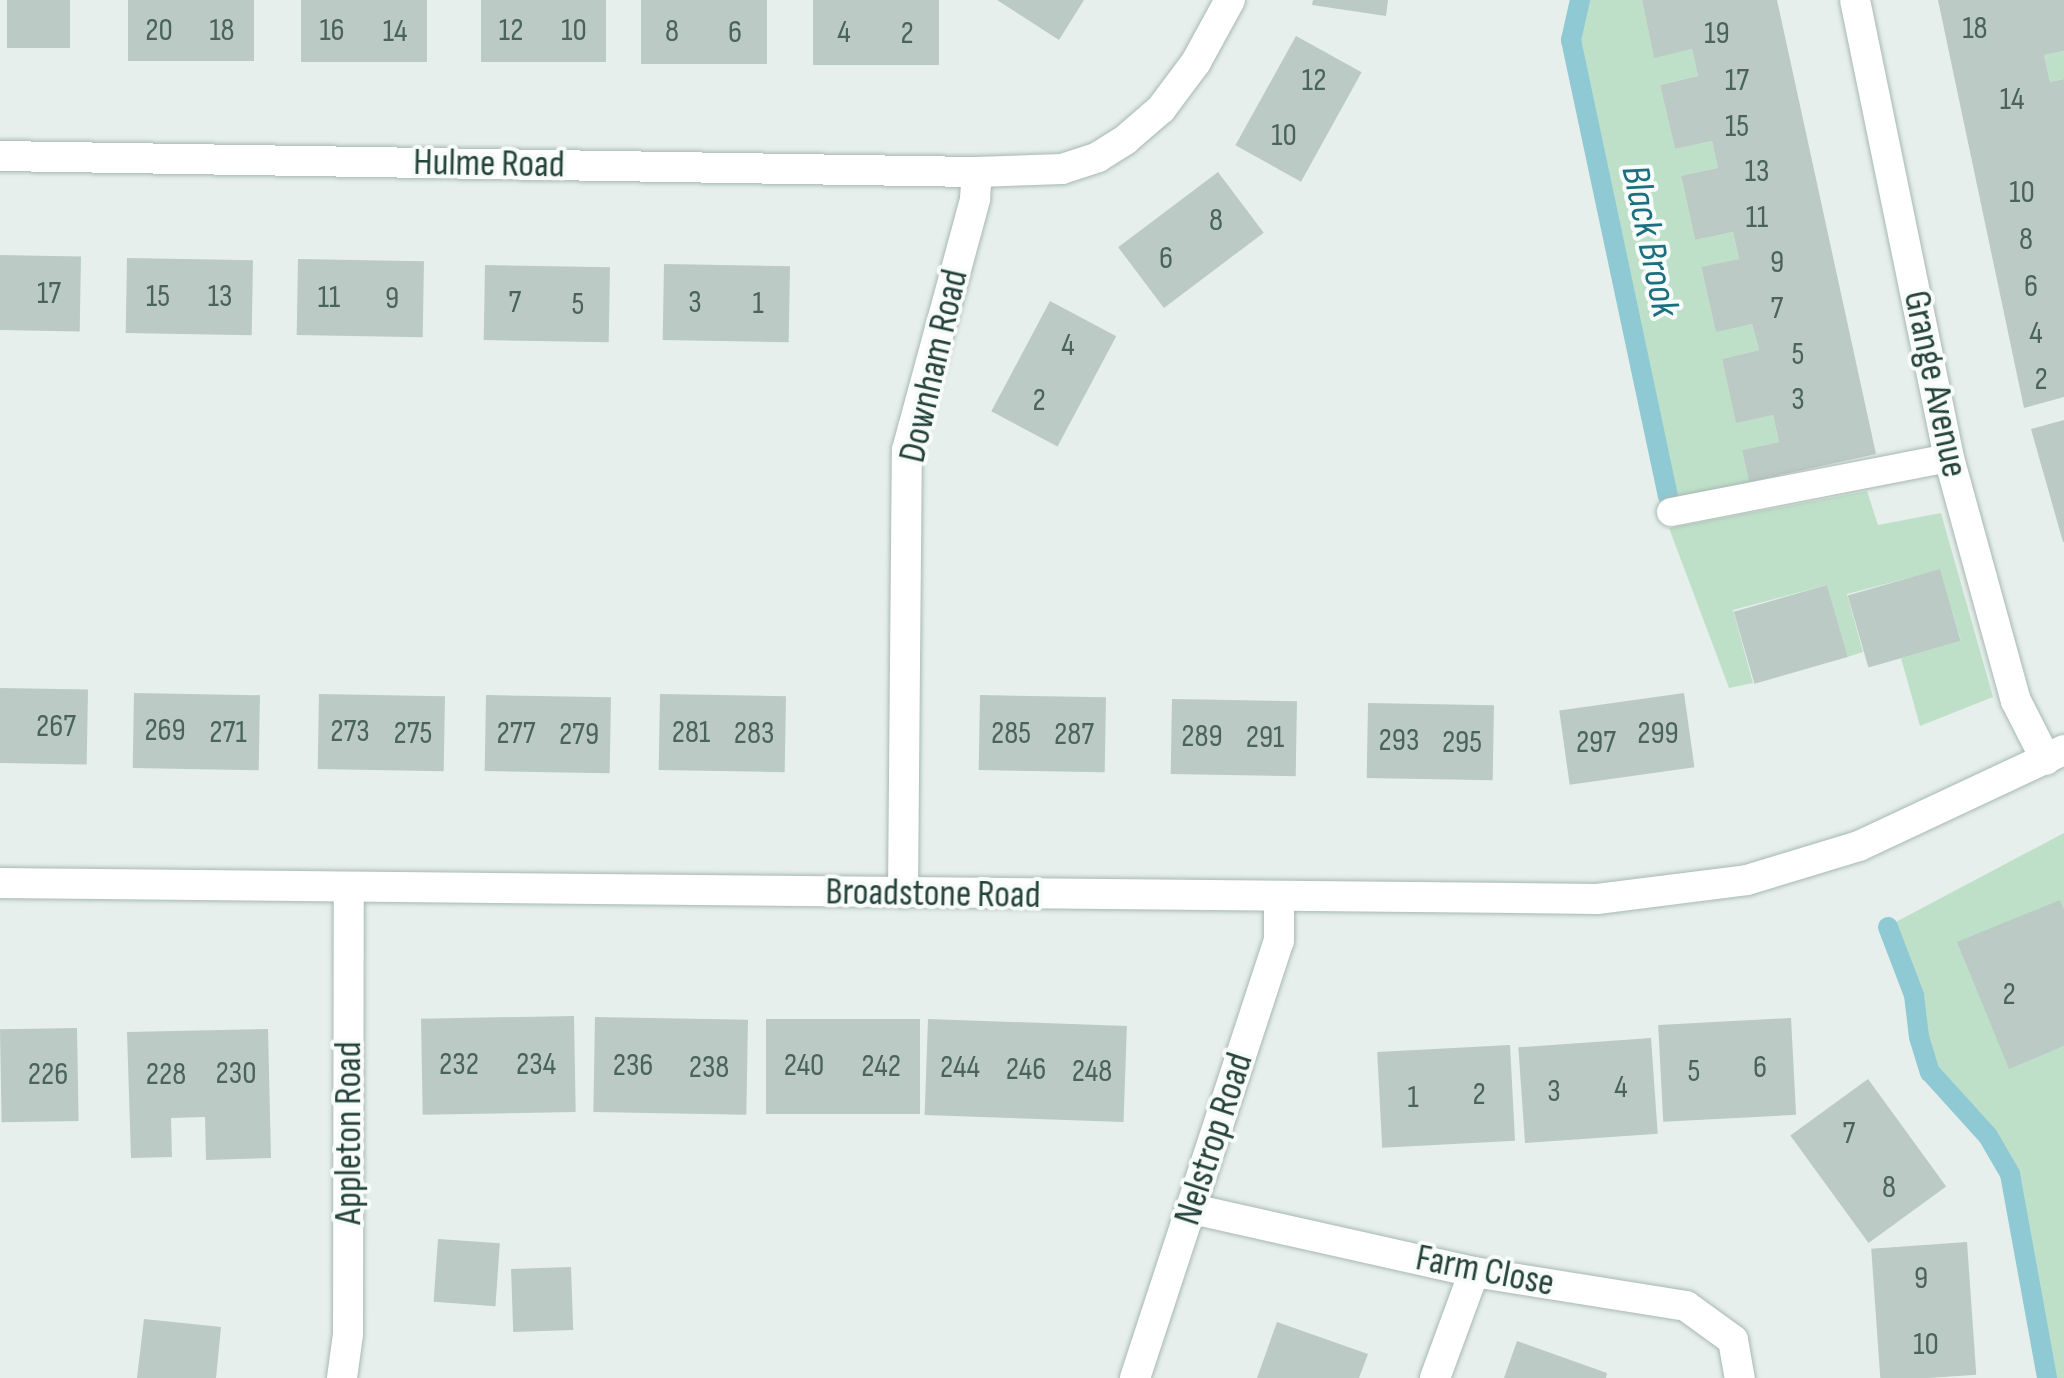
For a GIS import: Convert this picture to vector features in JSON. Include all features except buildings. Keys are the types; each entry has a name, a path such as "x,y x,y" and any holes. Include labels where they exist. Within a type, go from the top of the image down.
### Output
{"street":[{"path":"977,172 1062,168 1098,157 1126,140 1161,108 1196,62 1230,0"},
{"name":"Grange Avenue","path":"1855,0 1949,458 2016,701 2055,755"},
{"name":"Hulme Road","path":"0,156 977,172"},
{"name":"Downham Road","path":"903,893 908,450 976,199 977,172"},
{"name":"Broadstone Road","path":"0,883 1597,899 1747,880 1859,846 2055,755"},
{"name":"Appleton Road","path":"342,1378 348,1334 349,888"},
{"name":"Nelstrop Road","path":"1135,1378 1279,941 1279,898"},
{"name":"Farm Close","path":"1192,1208 1474,1272 1686,1306 1733,1340 1740,1378"},
{"path":"1434,1378 1474,1272"}],"lane":[{"path":"1671,512 1949,458"}],"green space":[{"path":"1586,0 1642,0 1654,57 1692,49 1698,76 1660,85 1675,149 1712,141 1718,168 1681,177 1695,240 1733,232 1739,259 1701,268 1716,331 1752,324 1759,350 1722,359 1736,422 1773,415 1779,442 1742,450 1749,482 1677,497 1576,41"},
{"path":"2064,51 2064,79 2050,82 2044,55"},
{"path":"1867,491 1878,525 1941,513 1993,697 1920,726 1901,658 1961,641 1940,570 1847,594 1863,652 1847,657 1827,585 1733,610 1753,683 1729,688 1669,528"},
{"path":"2064,833 2064,910 2009,1068 2064,1046 2064,1378 2050,1378 2014,1174 1991,1133 1935,1070 1924,1035 1920,993 1892,924"}],"waterway":[{"name":"Black Brook","path":"1580,0 1571,40 1668,496"},
{"name":"Black Brook","path":"1888,927 1914,995 1919,1037 1930,1072 1988,1136 2010,1174 2047,1378"}]}
